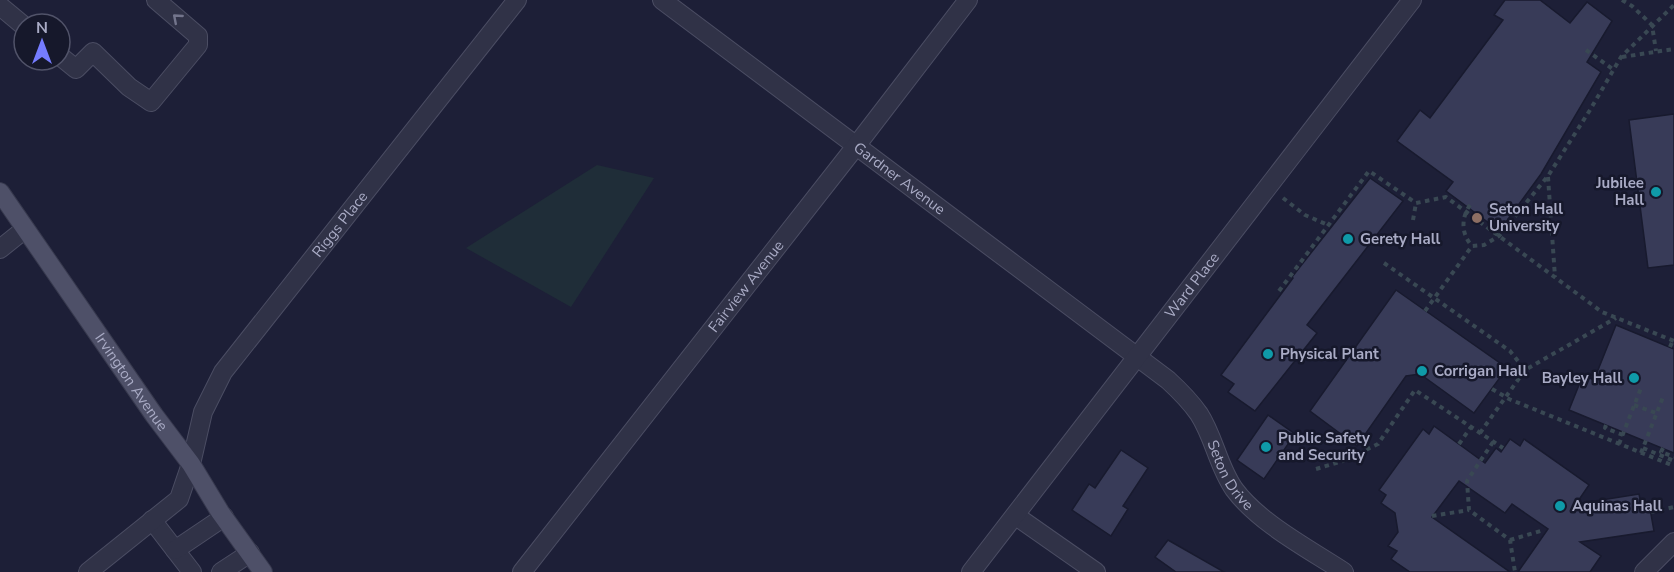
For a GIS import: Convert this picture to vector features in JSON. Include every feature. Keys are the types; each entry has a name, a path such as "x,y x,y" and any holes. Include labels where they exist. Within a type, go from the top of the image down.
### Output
{"main road":[{"name":"Irvington Avenue","path":"0,192 147,405 191,464 224,517 263,572"}],"street":[{"path":"72,66 76,69 93,52 129,87 151,102 198,45 198,36 156,0"},
{"name":"Riggs Place","path":"88,572 179,499 191,464 203,412 224,372 518,0"},
{"name":"Gardner Avenue","path":"662,0 1137,357"},
{"name":"Fairview Avenue","path":"522,572 968,0"},
{"name":"Ward Place","path":"971,572 1412,0"},
{"path":"0,6 12,16"},
{"path":"0,249 25,229"},
{"name":"Seton Drive","path":"1137,357 1186,397 1200,416 1227,478 1243,501 1257,514 1344,572"},
{"path":"1016,516 1096,572"},
{"path":"175,550 224,517"},
{"path":"152,520 192,572"},
{"path":"1644,572 1674,542"},
{"path":"221,572 250,553"}],"path":[{"path":"1622,0 1652,25 1656,51"},
{"path":"1472,246 1484,245 1499,236 1548,176 1621,57 1674,5"},
{"path":"1621,57 1674,49"},
{"path":"1586,50 1614,70"},
{"path":"1279,291 1369,171 1416,204 1446,197 1602,312 1674,340 1670,347"},
{"path":"1548,176 1555,277"},
{"path":"1282,198 1305,214 1328,225"},
{"path":"1413,220 1416,204"},
{"path":"1470,205 1463,228 1472,246"},
{"path":"1425,311 1472,246"},
{"path":"1384,263 1510,351 1526,370"},
{"path":"1480,433 1526,370 1617,318"},
{"path":"1619,444 1641,388"},
{"path":"1492,389 1619,444 1674,459"},
{"path":"1316,469 1343,461 1378,444 1415,390 1503,448"},
{"path":"1642,451 1663,397"},
{"path":"1634,405 1656,413"},
{"path":"1606,424 1605,428 1623,435"},
{"path":"1459,444 1471,427"},
{"path":"1469,510 1467,481 1493,442"},
{"path":"1663,448 1661,452 1674,459"},
{"path":"1642,451 1674,466"},
{"path":"1651,512 1674,507"},
{"path":"1432,516 1469,510 1510,540 1515,572"},
{"path":"1510,540 1544,530"}],"shaded area":[{"path":"597,165 654,178 571,307 466,248"}],"building":[{"path":"1505,0 1540,0 1570,23 1587,2 1612,21 1587,62 1601,72 1541,174 1506,222 1504,221 1497,229 1446,191 1453,182 1397,141 1420,110 1430,118 1503,20 1494,15"},
{"name":"Jubilee Hall","path":"1674,114 1674,265 1648,268 1629,120"},
{"path":"1370,178 1403,201 1307,325 1317,333 1255,411 1228,392 1234,384 1221,375 1292,277"},
{"name":"Corrigan Hall","path":"1396,290 1507,368 1474,413 1420,374 1406,376 1357,446 1310,411"},
{"name":"Bayley Hall","path":"1616,325 1674,349 1674,453 1569,410 1583,375 1594,380"},
{"name":"Public Safety and Security","path":"1268,415 1295,434 1264,479 1237,460"},
{"path":"1434,426 1485,463 1496,448 1501,452 1510,439 1520,446 1524,439 1589,485 1576,504 1639,494 1641,504 1649,503 1654,531 1580,542 1601,556 1590,572 1518,572 1548,529 1512,504 1505,513 1459,481 1432,517 1510,572 1410,572 1391,559 1397,551 1388,546 1398,532 1395,513 1381,503 1386,495 1379,490 1423,429 1429,434"},
{"path":"1121,450 1148,468 1123,506 1128,509 1111,536 1072,510 1089,484 1095,488"},
{"path":"1168,540 1224,572 1176,572 1155,557"}],"place":[{"name":"Jubilee Hall","path":"1656,192"},
{"name":"Seton Hall University","path":"1477,218"},
{"name":"Gerety Hall","path":"1348,239"},
{"name":"Physical Plant","path":"1268,354"},
{"name":"Corrigan Hall","path":"1422,371"},
{"name":"Bayley Hall","path":"1634,378"},
{"name":"Public Safety and Security","path":"1266,447"},
{"name":"Aquinas Hall","path":"1560,506"}]}
